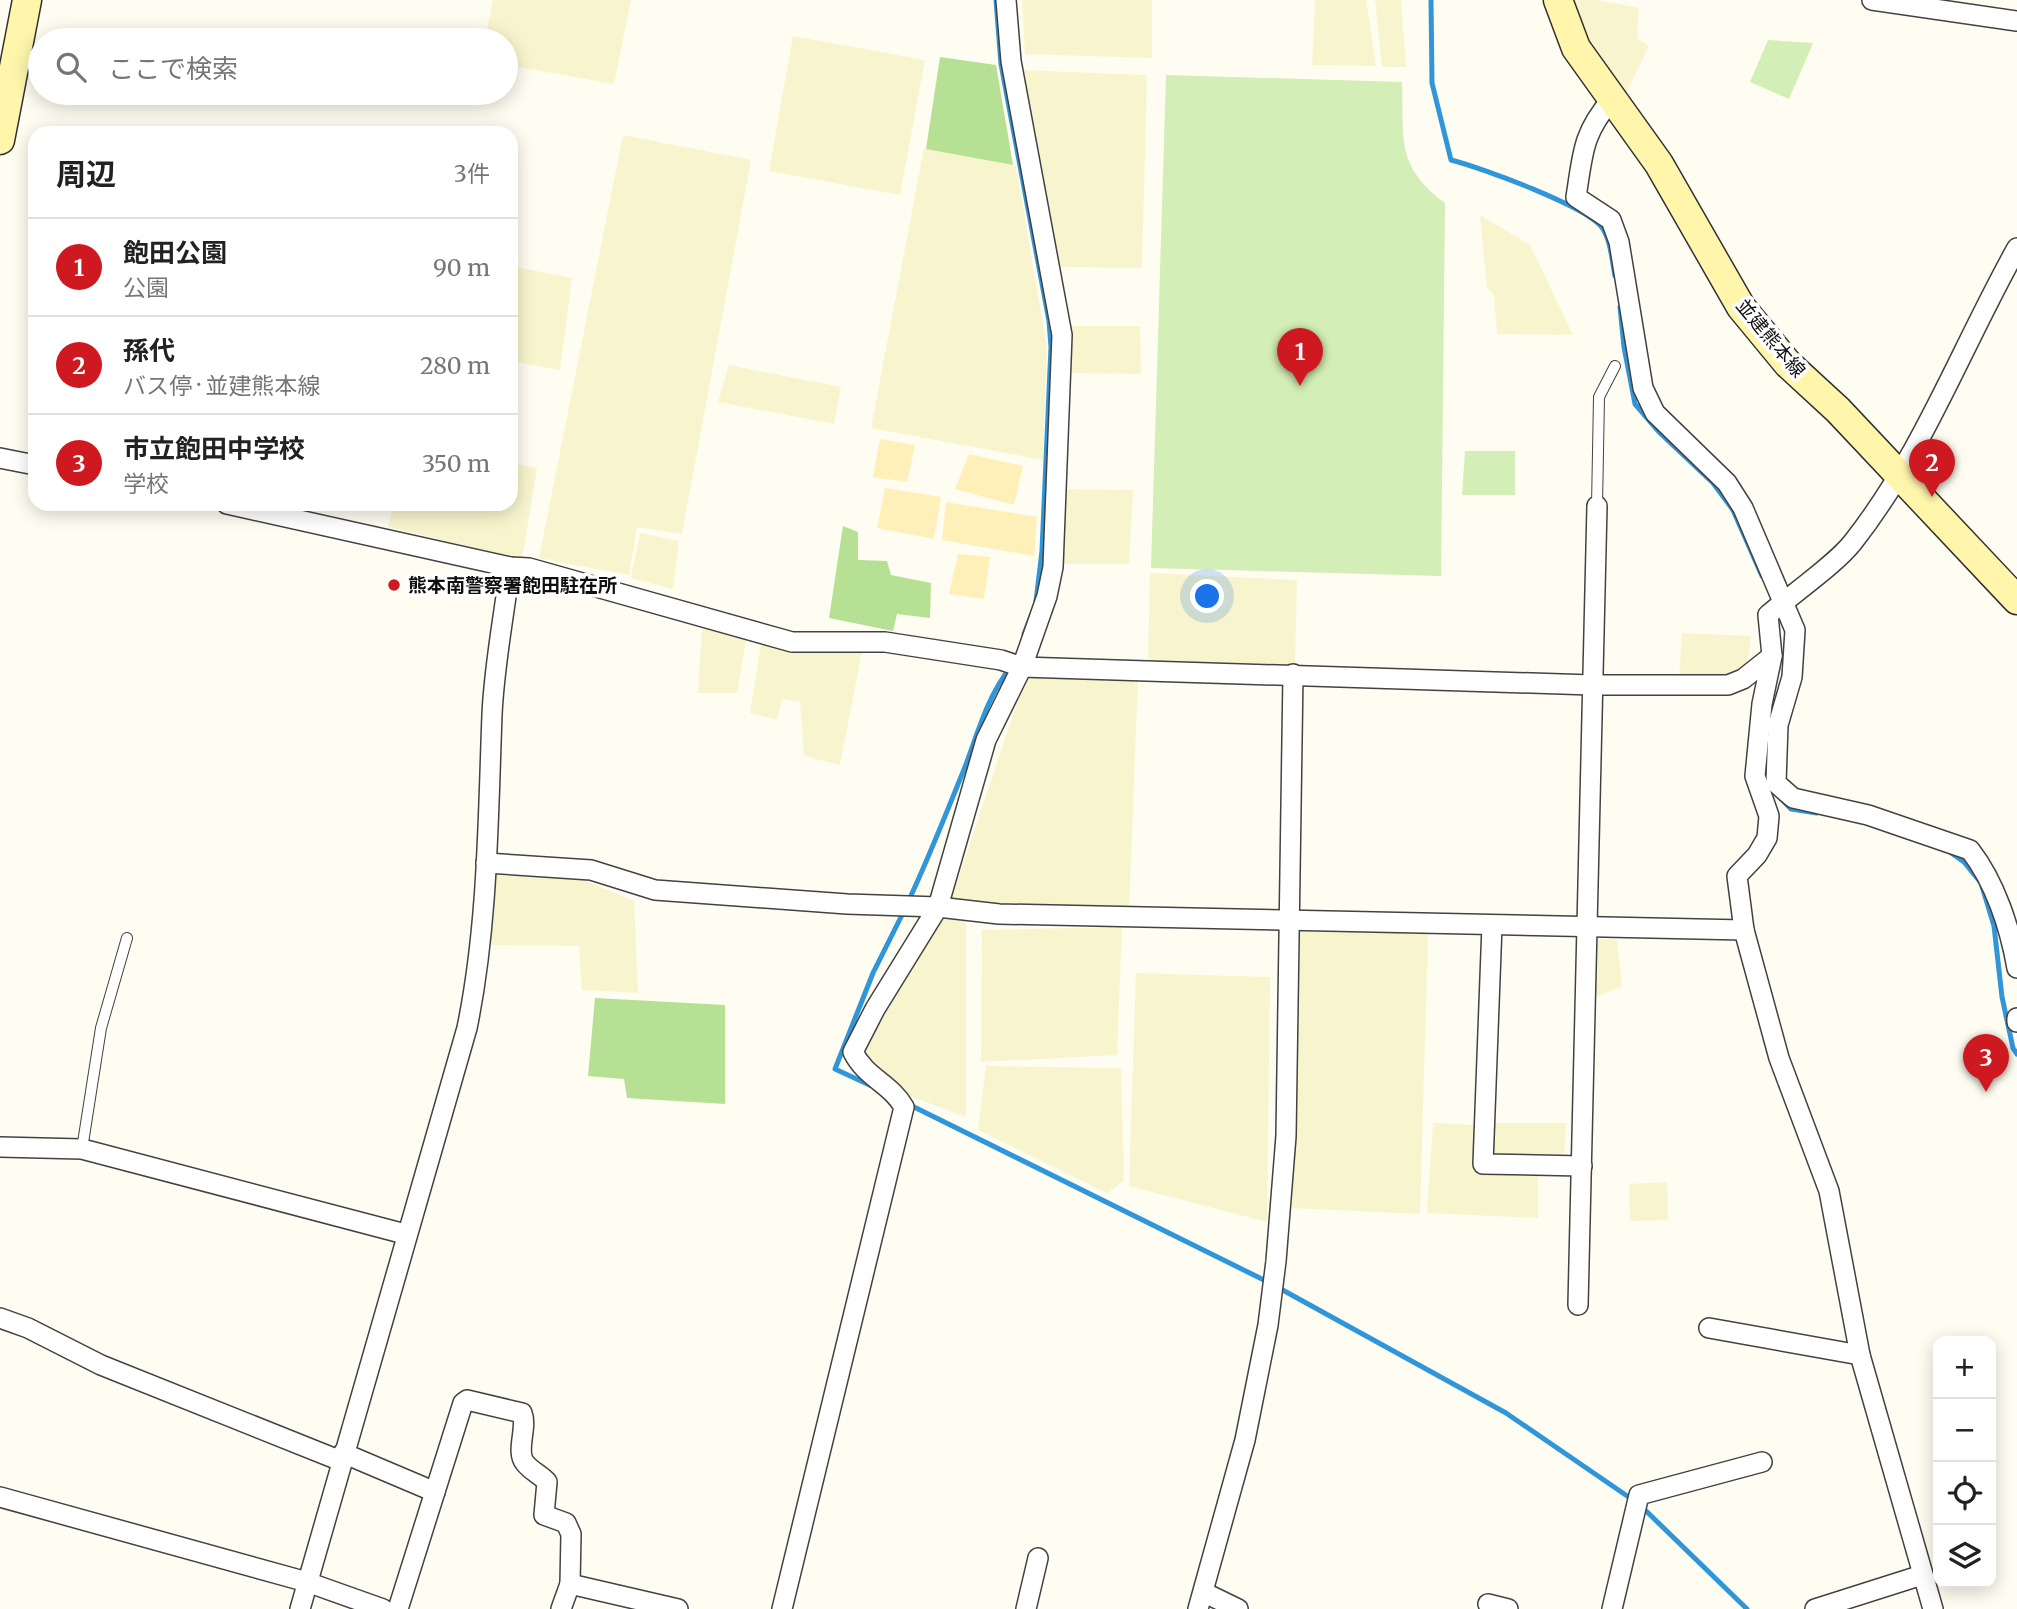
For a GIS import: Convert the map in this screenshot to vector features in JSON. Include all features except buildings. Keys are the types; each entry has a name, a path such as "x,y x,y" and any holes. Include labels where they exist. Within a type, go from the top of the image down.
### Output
{"main road":[{"path":"0,140 27,0"},
{"name":"並建熊本線","path":"1558,0 1576,48 1678,193 1741,307 1788,364 1900,474 2017,600"}],"street":[{"path":"782,1609 904,1107 897,1094 862,1070 853,1052 863,1029 938,906 986,740 1022,667 1047,596 1053,567 1062,335 1010,61 1006,0"},
{"path":"1872,0 2017,21"},
{"path":"1612,99 1593,121 1584,142 1576,197 1611,220 1619,242 1643,388 1655,413 1727,482 1743,508 1795,630 1791,677 1778,725 1776,783 1793,798 1868,815 1969,850 1979,863 2011,937 2017,968"},
{"path":"1933,1609 1860,1354 1829,1191 1779,1058 1744,930 1737,876 1757,855 1767,838 1769,816 1755,776 1762,704 1772,656 1768,615 1851,545 1900,474 1941,401 1949,377 2017,248"},
{"path":"0,458 28,464"},
{"path":"1578,1305 1597,506"},
{"path":"258,511 510,567 530,568 792,642 885,642 1001,660 1022,667 1592,685 1728,685 1743,679 1772,656"},
{"path":"300,1609 405,1234 467,1028 476,983 486,863 492,712 510,567"},
{"path":"1238,1609 1202,1601 1245,1440 1268,1325 1276,1261 1286,1136 1287,922 1293,674"},
{"path":"486,863 591,870 655,890 848,904 938,906 999,914 1744,930"},
{"path":"1492,925 1483,1164 1582,1166"},
{"path":"0,1147 82,1149 405,1234"},
{"path":"0,1318 28,1328 101,1365 435,1492"},
{"path":"1709,1328 1860,1354"},
{"path":"398,1609 463,1403 467,1400 522,1413 525,1422 521,1453 523,1462 547,1482 544,1515 566,1523 571,1534 570,1584 561,1609"},
{"path":"1612,1609 1639,1495 1762,1461"},
{"path":"0,1497 307,1582 377,1608"},
{"path":"1026,1609 1038,1558"},
{"path":"1815,1609 1922,1575"},
{"path":"570,1584 678,1609"},
{"path":"1488,1604 1508,1609"}],"lane":[{"path":"1597,506 1599,397 1615,366"},
{"path":"82,1149 102,1027 127,938"}],"shaded area":[{"path":"493,0 631,0 614,84 518,67 518,28 487,28"},
{"path":"1022,0 1152,0 1152,58 1025,54"},
{"path":"1315,0 1366,0 1376,66 1312,65"},
{"path":"1375,0 1401,0 1406,67 1382,67"},
{"path":"1569,0 1596,0 1639,8 1637,38 1649,46 1623,100 1584,45"},
{"path":"793,36 925,60 900,195 769,171"},
{"path":"1021,70 1147,75 1142,268 1059,267"},
{"path":"623,135 751,160 682,534 637,527 629,575 539,558"},
{"path":"924,148 1016,166 1047,347 1043,460 871,428"},
{"path":"1480,215 1530,245 1573,335 1497,334 1494,294 1487,288"},
{"path":"518,267 572,278 560,370 518,362"},
{"path":"1068,326 1140,326 1141,374 1066,373"},
{"path":"729,365 841,387 834,424 718,402"},
{"path":"518,464 537,468 522,559 388,527 392,511 518,511"},
{"path":"1062,489 1133,490 1129,564 1059,564"},
{"path":"640,533 679,541 673,589 631,578"},
{"path":"1150,573 1297,580 1295,667 1148,664"},
{"path":"703,613 749,623 737,693 698,693"},
{"path":"764,624 862,651 840,765 804,756 800,702 782,699 777,720 750,713"},
{"path":"1682,633 1751,636 1748,660 1733,678 1679,679"},
{"path":"1026,676 1138,680 1129,910 950,903"},
{"path":"489,875 581,879 634,901 638,993 582,990 579,946 485,945"},
{"path":"938,918 966,921 966,1117 907,1095 861,1055"},
{"path":"1122,927 1117,1055 981,1062 982,930"},
{"path":"1294,931 1428,933 1420,1214 1292,1208"},
{"path":"1594,939 1617,940 1622,986 1591,999"},
{"path":"1136,973 1270,977 1267,1222 1129,1186"},
{"path":"986,1066 1121,1068 1124,1181 1107,1193 978,1130"},
{"path":"1433,1123 1473,1125 1475,1174 1538,1175 1538,1218 1427,1213"},
{"path":"1492,1123 1566,1123 1564,1157 1493,1157"},
{"path":"1667,1182 1668,1220 1630,1221 1629,1184"}],"green space":[{"path":"1768,40 1813,43 1789,99 1750,82"},
{"path":"940,57 996,65 1013,165 926,149"},
{"path":"1166,75 1402,82 1403,135 1410,163 1417,176 1445,203 1441,576 1151,568"},
{"path":"1465,451 1515,451 1515,495 1462,495"},
{"path":"843,526 858,532 858,560 887,561 891,575 931,583 930,618 897,614 893,631 829,618"},
{"path":"595,998 725,1005 725,1104 627,1098 624,1079 588,1076"}],"sand":[{"path":"880,439 915,445 907,482 873,477"},
{"path":"969,454 1023,466 1014,505 955,489"},
{"path":"885,488 941,497 934,539 877,528"},
{"path":"946,502 1037,517 1034,556 942,540"},
{"path":"958,554 990,557 984,599 949,594"}],"waterway":[{"path":"996,0 1001,64 1049,321 1051,347 1042,551 1036,601"},
{"path":"1431,0 1432,83 1451,160 1557,199 1594,220 1603,229 1608,240 1615,276"},
{"path":"1620,307 1624,347 1635,404 1660,433 1713,483 1733,510 1762,576"},
{"path":"1024,634 1032,614"},
{"path":"908,902 988,705 1010,668"},
{"path":"1773,790 1791,809 1817,813"},
{"path":"1947,850 1964,862 1981,883 1994,926 2002,997 2013,1048 2017,1054"},
{"path":"876,1088 835,1069 873,973 904,911"},
{"path":"910,1105 1270,1283"},
{"path":"1279,1288 1506,1413 1633,1500"},
{"path":"1641,1506 1747,1609"}],"place":[{"name":"飽田公園","path":"1300,386"},
{"name":"孫代","path":"1932,497"},
{"name":"熊本南警察署飽田駐在所","path":"394,585"},
{"name":"市立飽田中学校","path":"1986,1092"}]}
